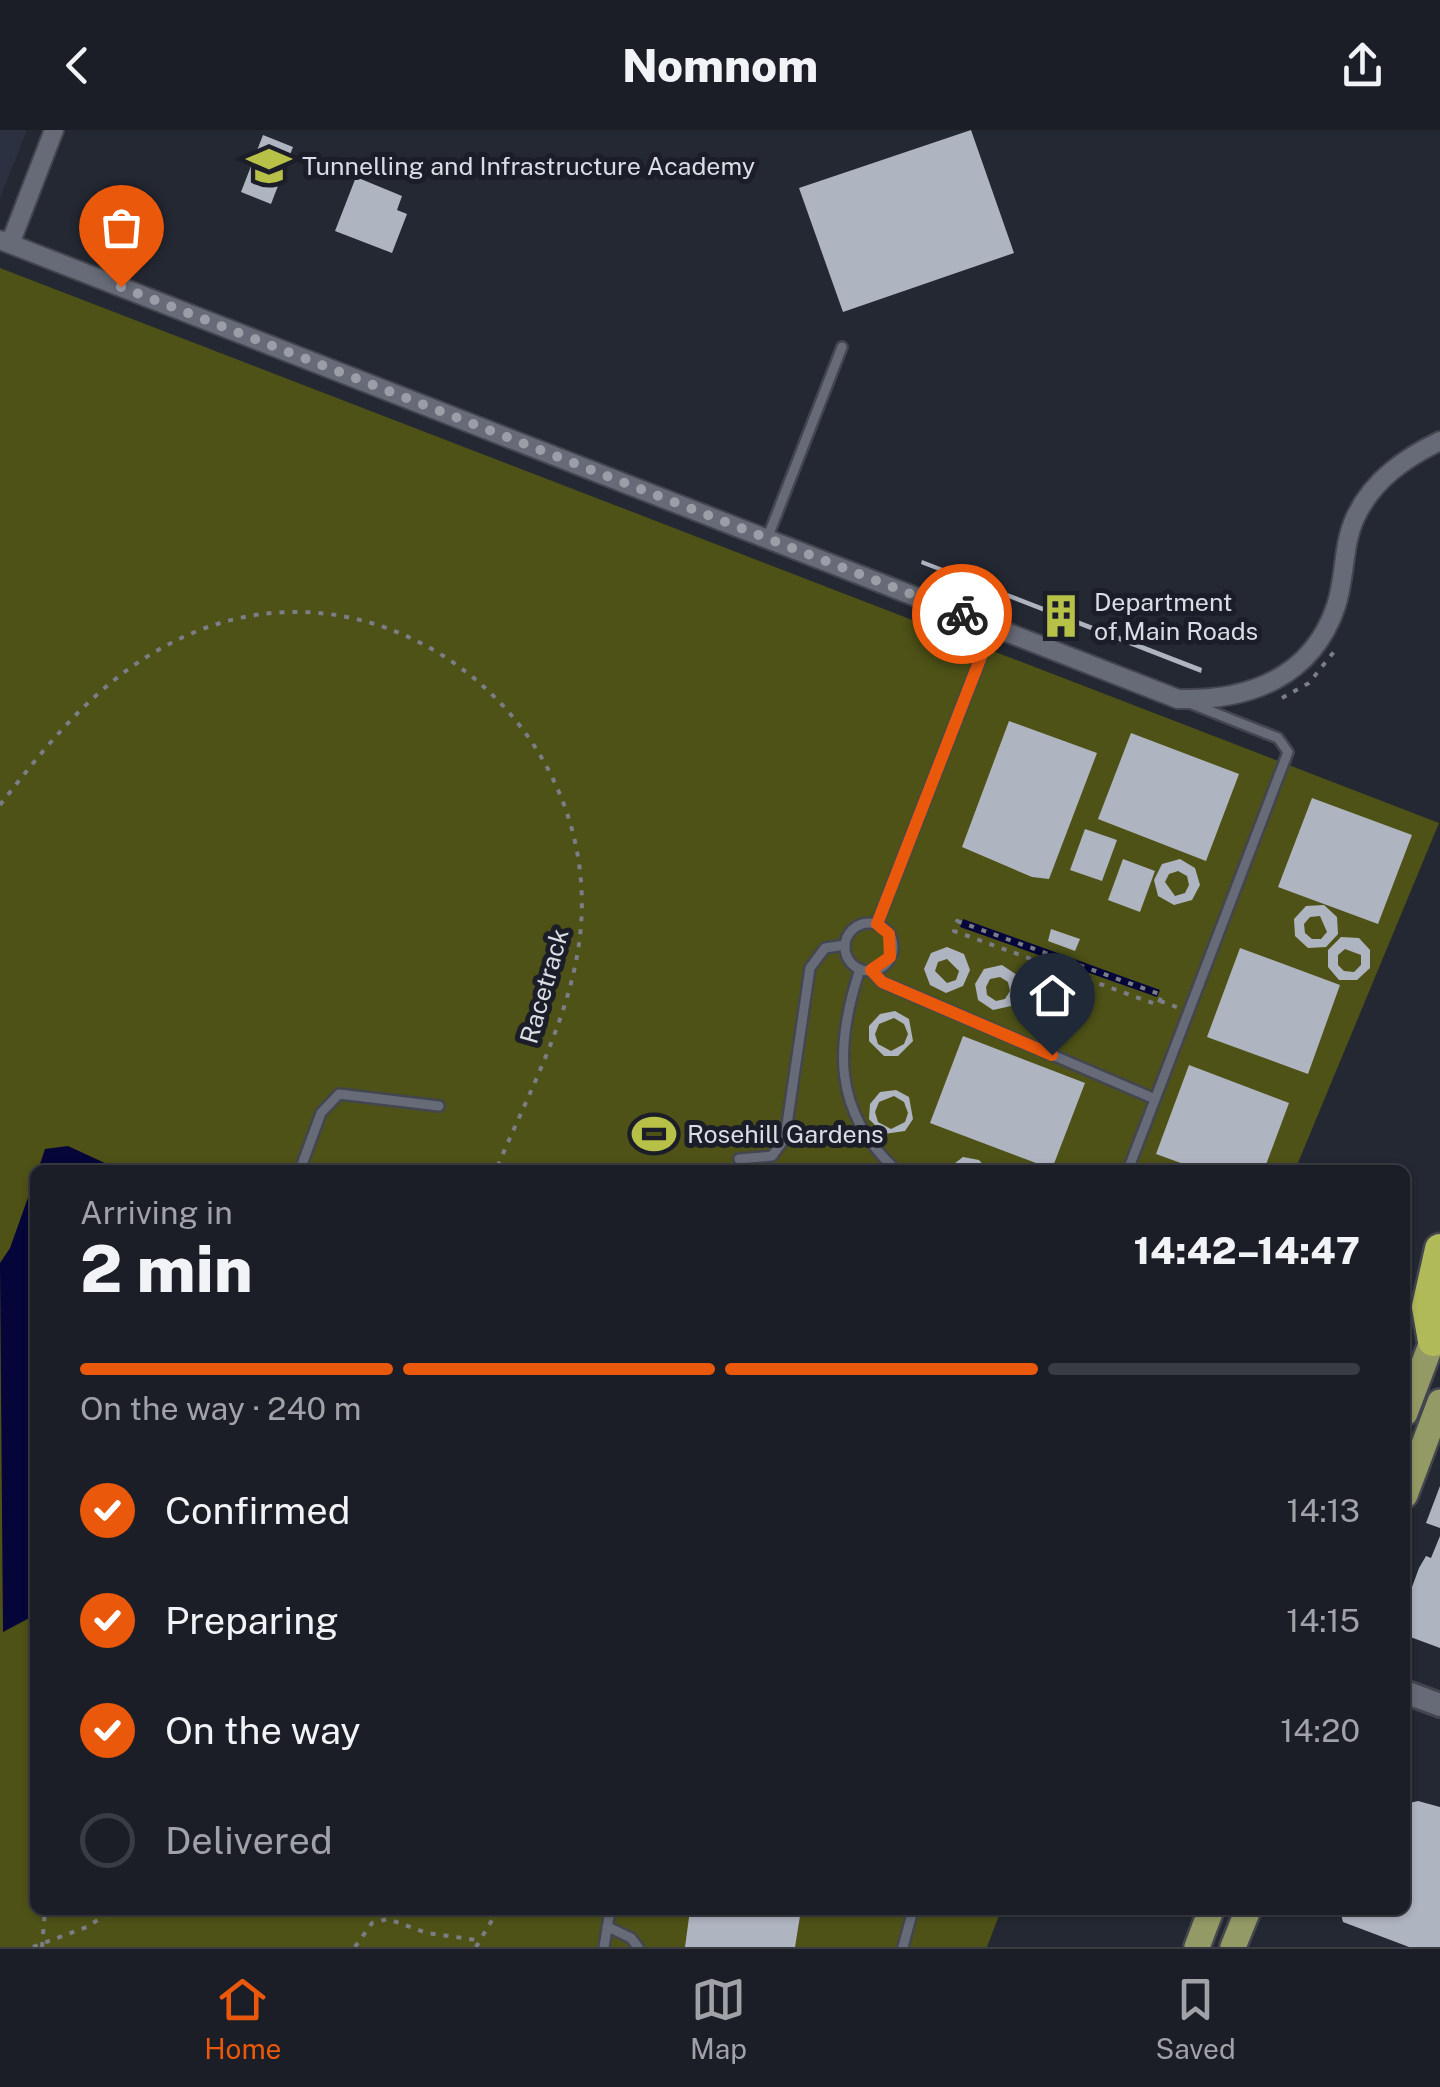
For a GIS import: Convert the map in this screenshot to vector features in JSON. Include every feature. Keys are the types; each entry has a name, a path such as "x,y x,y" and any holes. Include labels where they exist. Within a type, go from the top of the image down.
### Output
{"highway":[{"path":"1436,1331 1427,1307 1440,1249"}],"main road":[{"path":"1410,1400 1436,1331"},
{"path":"1410,1481 1440,1402"},
{"path":"1197,1947 1209,1915"},
{"path":"1233,1947 1246,1915"}],"street":[{"path":"54,130 5,242 1178,699 1207,700 1253,692 1302,661 1337,605 1348,534 1365,500 1400,464 1440,441"},
{"path":"1410,1694 1440,1705"}],"lane":[{"path":"767,539 842,347"},
{"path":"877,924 993,626"},
{"path":"1130,1165 1288,752 1278,738 1178,699"},
{"path":"866,969 886,963 892,950 889,934 877,924 856,927 845,945 849,960 882,982 1155,1099"},
{"path":"739,1159 772,1156 785,1138 810,968 825,948 845,945"},
{"path":"866,969 842,1034 842,1074 858,1122 892,1165"},
{"path":"302,1165 321,1113 339,1094 439,1106"},
{"path":"604,1947 609,1915"},
{"path":"903,1947 911,1915"},
{"path":"608,1927 631,1938 638,1947"}],"path":[{"name":"Racetrack","path":"0,805 66,721 122,672 194,632 258,613 330,614 402,632 463,667 508,710 549,765 570,816 580,878 580,937 557,1022 498,1165"},
{"path":"957,921 1162,995 1160,1001 1158,1005 954,931 957,921"},
{"path":"1160,1001 1188,1011"},
{"path":"42,1945 45,1915"},
{"path":"33,1947 87,1928 106,1915"},
{"path":"476,1947 494,1915"},
{"path":"355,1947 372,1923 388,1918 427,1934 477,1940"}],"shaded area":[{"path":"0,130 27,130 0,198"},
{"path":"963,919 1160,990 1157,997 960,927"},
{"path":"68,1146 109,1165 40,1165 45,1149"},
{"path":"30,1192 30,1618 3,1632 0,1263 10,1248"}],"green space":[{"name":"Rosehill Gardens","path":"0,268 1439,823 1297,1165 30,1165 30,1915 999,1915 987,1947 0,1947"}],"building":[{"path":"971,130 1014,253 843,312 799,188"},
{"path":"263,135 293,147 271,204 241,192"},
{"path":"356,177 402,196 397,210 407,214 392,253 335,231"},
{"name":"Department of Main Roads","path":"922,560 1202,668 1201,673 921,564"},
{"path":"1009,721 1097,753 1049,879 1032,877 962,847"},
{"path":"1131,733 1239,774 1206,861 1098,819"},
{"path":"1312,798 1412,835 1378,924 1278,887"},
{"path":"1085,829 1117,840 1102,881 1070,870"},
{"path":"1123,859 1155,871 1140,912 1108,900"},
{"path":"1180,859 1195,868 1200,885 1192,900 1174,905 1158,896 1154,880 1162,864","holes":["1178,871 1187,876 1189,885 1185,893 1175,896 1165,882 1169,874"]},
{"path":"1324,905 1337,917 1338,934 1326,947 1308,948 1295,936 1294,919 1306,906","holes":["1320,916 1327,932 1321,939 1312,939 1305,933 1304,924 1310,917"]},
{"path":"1051,929 1080,939 1075,951 1048,941"},
{"path":"1341,937 1359,938 1370,950 1370,968 1357,980 1339,980 1328,967 1328,950","holes":["1345,949 1361,955 1361,965 1354,972 1344,971 1338,965 1338,955"]},
{"path":"947,947 964,954 970,970 963,986 946,993 930,985 924,969 931,953","holes":["947,959 959,971 956,980 947,983 935,971 938,962"]},
{"path":"1240,948 1340,985 1308,1074 1207,1037"},
{"path":"1002,965 1017,975 1021,991 1011,1006 993,1010 978,1000 975,984 984,969","holes":["1000,977 1008,982 1010,991 1005,999 996,1001 987,995 990,979"]},
{"path":"1053,983 1069,993 1072,1010 1063,1024 1045,1029 1030,1019 1027,1002 1036,987","holes":["1051,995 1060,1001 1056,1017 1047,1019 1039,1014 1037,1005 1042,997"]},
{"path":"895,1011 909,1019 913,1041 898,1056 884,1056 869,1041 869,1026 880,1014","holes":["894,1018 904,1024 908,1034 904,1044 891,1051 878,1044 875,1034 879,1024"]},
{"path":"963,1036 1085,1083 1054,1165 1041,1165 930,1123"},
{"path":"1189,1065 1289,1103 1266,1165 1186,1165 1156,1154"},
{"path":"896,1090 909,1097 913,1119 905,1131 884,1134 869,1119 870,1104 880,1092","holes":["894,1096 904,1102 908,1113 905,1122 891,1129 878,1122 875,1112 879,1102"]},
{"path":"963,1157 979,1160 984,1165 970,1164 953,1165"},
{"path":"1440,1486 1440,1528 1426,1523"},
{"path":"1440,1536 1440,1648 1410,1637 1410,1592 1426,1556 1431,1558"},
{"path":"1410,1803 1440,1807 1440,1947 1409,1947 1343,1922 1341,1915 1410,1915"},
{"path":"689,1915 800,1915 795,1947 685,1947"}],"way so far":[{"path":"121,287 962,614"}],"place":[{"name":"Tunnelling and Infrastructure Academy","path":"269,166"},
{"name":"Department of Main Roads","path":"1061,616"},
{"name":"Rosehill Gardens","path":"654,1134"}],"route":[{"path":"962,614 993,626 877,924 889,934 890,957 881,967 871,970 882,982 1052,1055"}]}
